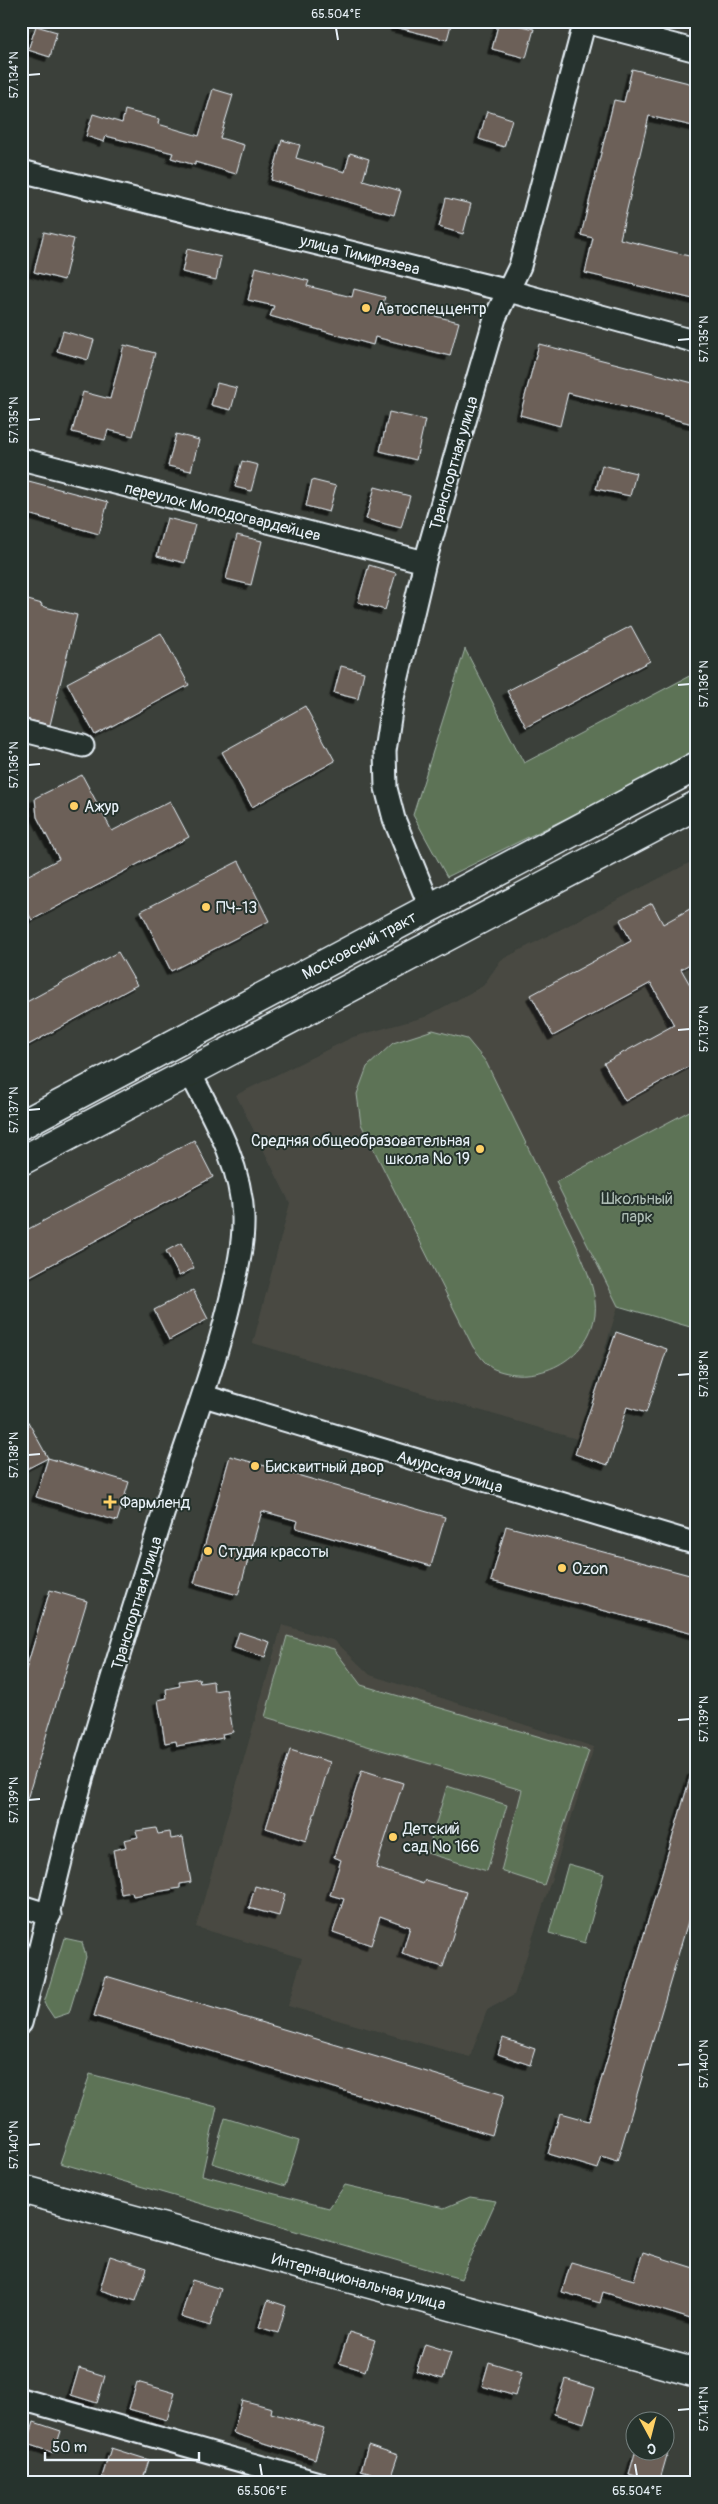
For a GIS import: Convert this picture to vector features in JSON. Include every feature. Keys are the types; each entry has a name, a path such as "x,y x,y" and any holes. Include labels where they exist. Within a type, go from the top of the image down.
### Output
{"main road":[{"name":"Московский тракт","path":"21,1125 697,766"},
{"path":"21,1161 697,805"},
{"name":"Интернациональная улица","path":"21,2189 697,2373"}],"street":[{"path":"584,22 697,51"},
{"name":"Транспортная улица","path":"430,907 394,819 386,788 385,751 392,698 425,562 495,318 520,266 584,22"},
{"name":"улица Тимирязева","path":"21,171 509,291 697,342"},
{"name":"переулок Молодогвардейцев","path":"21,459 425,562"},
{"path":"21,730 83,746"},
{"name":"Транспортная улица","path":"21,2023 50,1915 56,1876 87,1762 172,1485 204,1396 235,1280 240,1253 243,1215 240,1190 231,1157 215,1120 190,1073"},
{"name":"Амурская улица","path":"204,1396 697,1544"},
{"path":"21,1906 50,1915"},
{"path":"21,2399 319,2483"}],"shaded area":[{"name":"Средняя общеобразовательная школа № 19","path":"697,859 697,1329 618,1306 577,1439 253,1343 290,1203 236,1095 353,1037 425,1017 483,986 501,960"},
{"name":"Детский сад № 166","path":"282,1625 335,1641 370,1675 594,1747 514,1995 487,2010 470,2057 288,2006 302,1958 196,1927"}],"green space":[{"path":"465,649 524,763 697,672 697,754 447,877 413,815"},
{"path":"433,1030 467,1039 486,1062 577,1247 591,1284 595,1300 595,1314 591,1330 583,1344 571,1356 558,1365 543,1371 527,1374 510,1373 494,1369 485,1362 473,1347 361,1124 357,1094 367,1067 393,1043"},
{"name":"Школьный парк","path":"697,1107 697,1329 618,1306 556,1182"},
{"path":"287,1636 334,1649 361,1685 589,1751 544,1885 501,1871 522,1790 265,1717"},
{"path":"447,1786 507,1805 487,1871 427,1853"},
{"path":"568,1864 604,1874 585,1943 549,1933"},
{"path":"64,1938 82,1942 86,1957 69,2013 54,2018 44,2003"},
{"path":"90,2074 217,2107 202,2175 329,2208 345,2185 444,2208 470,2197 496,2201 461,2279 60,2163"},
{"path":"225,2118 299,2141 285,2186 212,2163"}],"building":[{"path":"396,21 452,21 447,40 395,27"},
{"path":"499,21 534,29 526,58 492,49"},
{"path":"36,26 57,32 50,57 28,50"},
{"path":"632,69 697,85 697,127 649,116 620,239 697,258 697,300 585,273 593,238 581,235 614,100 624,102"},
{"path":"213,89 233,95 220,138 244,145 236,174 195,162 195,165 171,158 173,153 106,136 104,142 86,136 93,114 122,123 125,110 159,119 158,124 199,136"},
{"path":"487,111 512,119 504,147 479,139"},
{"path":"282,140 300,145 296,158 345,172 350,153 369,159 363,180 401,191 394,215 271,180"},
{"path":"446,198 471,204 463,234 439,227"},
{"path":"44,232 74,239 64,280 34,272"},
{"path":"187,249 221,257 216,280 182,272"},
{"path":"256,267 309,281 307,286 352,297 354,289 385,297 383,303 459,322 450,356 375,337 373,345 270,316 274,306 248,300"},
{"path":"63,331 94,340 88,360 57,351"},
{"path":"539,344 697,384 697,425 568,393 560,426 520,415"},
{"path":"124,345 155,353 133,436 108,430 105,440 72,432 83,392 110,399"},
{"path":"217,383 237,388 231,410 211,405"},
{"path":"389,412 425,420 416,460 380,451"},
{"path":"176,434 199,440 191,471 168,466"},
{"path":"242,461 258,465 251,491 235,487"},
{"path":"602,465 636,473 630,496 596,489"},
{"path":"21,479 108,502 99,534 21,512"},
{"path":"312,480 336,486 329,512 306,506"},
{"path":"375,487 410,496 401,528 366,519"},
{"path":"167,518 195,525 185,563 157,556"},
{"path":"237,535 262,541 251,585 226,579"},
{"path":"369,565 396,573 385,610 358,602"},
{"path":"21,598 42,604 41,606 77,615 50,725 21,718"},
{"path":"631,626 650,661 526,727 507,691"},
{"path":"161,633 189,685 95,735 67,683"},
{"path":"341,666 364,672 358,699 334,693"},
{"path":"305,706 335,761 252,807 222,752"},
{"path":"82,775 112,831 170,801 189,837 32,920 21,901 21,879 59,859 37,817 35,798"},
{"path":"239,861 269,921 171,971 141,911"},
{"path":"652,903 663,924 697,905 697,960 681,969 697,997 697,1062 625,1101 604,1063 674,1025 651,983 553,1036 531,995 631,941 620,920"},
{"path":"118,952 137,985 21,1049 21,1005"},
{"path":"194,1140 213,1177 21,1281 21,1233"},
{"path":"181,1243 194,1268 179,1276 166,1251"},
{"path":"193,1290 208,1319 169,1340 154,1310"},
{"path":"616,1332 667,1349 646,1413 627,1407 608,1465 575,1454"},
{"path":"21,1409 48,1458 21,1472"},
{"path":"230,1456 445,1517 431,1566 296,1528 298,1521 262,1511 238,1595 194,1583"},
{"path":"48,1458 129,1482 117,1521 36,1497"},
{"path":"506,1526 697,1577 697,1635 491,1581"},
{"path":"50,1590 87,1601 25,1806 21,1805 21,1686"},
{"path":"239,1632 270,1642 265,1657 234,1648"},
{"path":"199,1678 200,1683 213,1681 214,1691 226,1689 233,1732 222,1734 223,1738 177,1746 176,1741 165,1743 158,1700 167,1698 166,1689 180,1686 179,1681"},
{"path":"290,1750 330,1762 306,1841 266,1828"},
{"path":"362,1770 403,1783 376,1868 423,1884 425,1880 466,1892 443,1967 402,1954 410,1927 380,1916 371,1945 333,1932 344,1899 330,1895 341,1860 334,1857"},
{"path":"692,1771 697,1771 697,1891 617,2162 602,2157 598,2169 548,2154 560,2113 589,2121"},
{"path":"156,1828 158,1834 170,1832 171,1839 183,1837 191,1882 180,1884 180,1888 133,1896 132,1892 121,1894 113,1850 126,1847 124,1840 138,1837 136,1831"},
{"path":"255,1886 285,1894 279,1916 249,1908"},
{"path":"106,1976 504,2095 492,2135 94,2016"},
{"path":"503,2038 535,2049 530,2065 498,2054"},
{"path":"643,2252 697,2269 697,2321 603,2292 600,2303 562,2292 571,2262 634,2280"},
{"path":"110,2256 147,2268 136,2301 100,2290"},
{"path":"192,2280 221,2289 210,2326 181,2317"},
{"path":"268,2300 286,2306 278,2333 259,2327"},
{"path":"349,2332 375,2340 365,2371 339,2363"},
{"path":"425,2344 451,2352 443,2379 416,2371"},
{"path":"489,2362 522,2372 515,2396 482,2386"},
{"path":"79,2368 105,2376 97,2403 71,2395"},
{"path":"565,2379 595,2388 584,2423 554,2414"},
{"path":"137,2382 175,2393 167,2420 129,2409"},
{"path":"242,2400 272,2408 271,2413 324,2428 315,2459 233,2433"},
{"path":"34,2422 61,2431 54,2453 27,2444"},
{"path":"368,2445 398,2455 390,2479 361,2471"},
{"path":"111,2448 149,2460 142,2483 122,2483 102,2477"},
{"path":"632,2462 665,2462 659,2483 629,2474"}],"place":[{"name":"Автоспеццентр","path":"366,308"},
{"name":"Ажур","path":"74,806"},
{"name":"ПЧ-13","path":"206,907"},
{"name":"Средняя общеобразовательная школа № 19","path":"480,1149"},
{"name":"Бисквитный двор","path":"255,1466"},
{"name":"Фармленд","path":"110,1502"},
{"name":"Студия красоты","path":"208,1551"},
{"name":"Ozon","path":"562,1568"},
{"name":"Детский сад № 166","path":"393,1837"}]}
